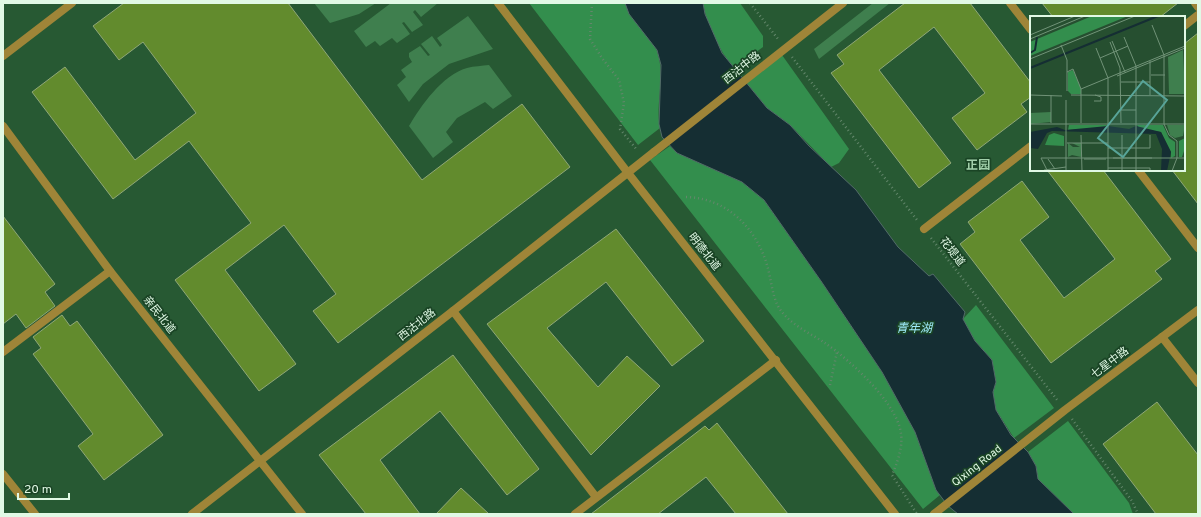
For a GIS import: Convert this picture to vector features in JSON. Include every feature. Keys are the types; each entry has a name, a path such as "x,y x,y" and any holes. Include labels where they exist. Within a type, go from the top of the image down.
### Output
{"street":[{"path":"3,56 72,3"},
{"name":"明德北道","path":"498,3 628,173 776,360 895,514"},
{"name":"西沽中路","path":"654,152 843,3"},
{"path":"1010,3 1030,29"},
{"path":"1195,3 1198,7"},
{"path":"1185,25 1198,15"},
{"name":"亲民北道","path":"3,126 110,270 302,514"},
{"path":"924,229 1030,147"},
{"name":"西沽北路","path":"192,514 453,312 654,152"},
{"path":"1139,171 1198,248"},
{"path":"3,352 110,270"},
{"name":"七星中路","path":"1035,435 1065,410 1198,310"},
{"path":"453,312 596,497"},
{"path":"1162,337 1198,383"},
{"path":"575,514 776,360"},
{"name":"Qixing Road","path":"934,514 1035,435"},
{"path":"3,474 35,514"}],"path":[{"path":"592,3 590,38 602,58 619,80 624,103 620,129 645,159"},
{"name":"花堤道","path":"750,3 1065,410 1132,501 1138,514"},
{"path":"686,197 695,197 728,208 742,219 759,243 767,264 778,306 790,320 836,352 866,377 892,411 902,434 899,456 892,476 918,514"},
{"path":"830,385 836,352"}],"shaded area":[{"path":"3,3 1198,3 1198,514 3,514"},
{"path":"314,3 376,3 359,14 330,23"},
{"path":"391,3 438,3 421,17 415,10 413,12 423,25 412,32 404,22 402,23 410,34 397,43 392,38 380,46 375,41 366,47 354,31"},
{"path":"529,3 625,3 632,16 650,38 660,60 660,128 638,145"},
{"path":"703,3 740,3 763,36 763,47 734,68 723,54 714,38 707,21"},
{"path":"873,3 890,3 819,59 814,49"},
{"path":"468,16 493,49 449,64 423,84 409,102 397,85 406,77 401,70 412,62 409,57 409,53 420,46 428,56 430,55 421,44 432,36 440,47 442,45 437,38"},
{"path":"782,55 849,149 839,163 831,167 790,125 767,108 746,83"},
{"path":"489,65 512,96 493,109 485,102 457,118 446,132 453,142 433,158 409,126 433,92 449,77 467,68"},
{"path":"670,146 677,153 742,182 764,200 821,281 882,372 915,432 936,490 940,495 923,509 650,160"},
{"path":"976,305 1054,408 1014,438 996,410 993,393 996,382 992,360 975,341 963,319"},
{"path":"1068,421 1129,503 1133,514 1074,514 1038,479 1036,466 1028,452"}],"water":[{"name":"青年湖","path":"625,3 703,3 705,14 722,53 767,108 790,125 809,146 856,190 898,247 929,276 933,274 965,312 963,319 975,341 992,360 996,382 993,392 996,410 1011,435 1028,452 1036,466 1038,479 1074,514 958,514 948,506 936,490 915,432 882,372 764,200 742,182 677,153 662,137 659,124 661,65 657,50 629,14"}],"building":[{"path":"124,3 288,3 422,180 522,104 570,167 338,343 313,311 336,294 284,225 225,270 296,364 259,391 175,280 251,223 189,141 113,199 32,92 65,67 135,160 196,113 143,42 119,60 93,26"},
{"path":"905,3 970,3 1030,82 1030,98 1021,104 1027,112 977,150 952,118 985,93 934,27 879,70 951,163 919,188 831,73 844,64 837,55"},
{"path":"1042,3 1178,3 1161,16 1052,16"},
{"path":"1198,33 1198,204 1173,171 1185,171 1185,43"},
{"path":"1048,171 1104,171 1171,259 1155,271 1162,279 1051,363 960,244 975,232 968,222 1022,181 1049,217 1020,240 1064,298 1115,259"},
{"path":"3,216 55,284 45,292 55,306 26,328 16,314 3,324"},
{"path":"616,229 704,341 672,366 606,282 547,328 598,387 627,356 660,386 591,455 487,324"},
{"path":"62,315 70,326 77,321 163,435 104,480 78,446 93,434 33,354 41,348 33,337"},
{"path":"453,355 539,469 507,495 440,411 380,460 420,514 366,514 319,455"},
{"path":"1157,402 1198,455 1198,514 1156,514 1103,444"},
{"path":"717,423 788,514 736,514 706,477 658,514 591,514 705,426 709,430"},
{"path":"461,488 489,514 436,514"}],"district":[{"name":"正园","path":"978,166"}]}
